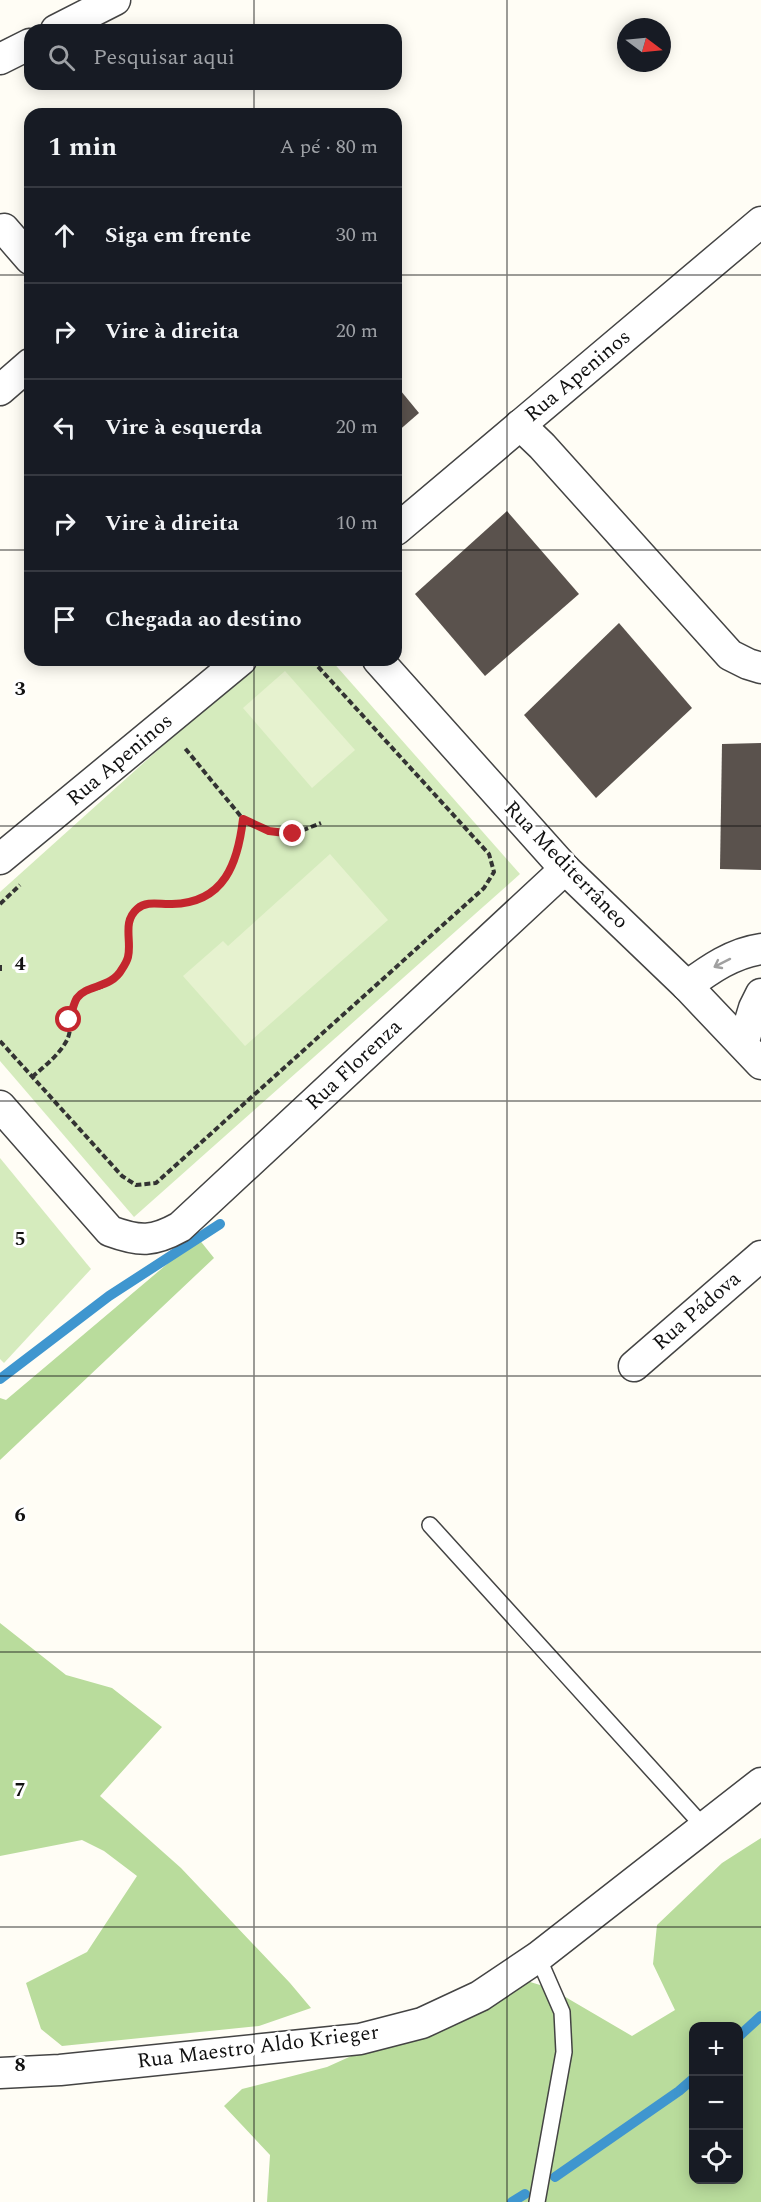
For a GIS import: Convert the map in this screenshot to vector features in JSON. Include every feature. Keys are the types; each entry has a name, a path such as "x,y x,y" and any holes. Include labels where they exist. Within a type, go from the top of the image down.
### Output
{"street":[{"path":"68,24 115,0"},
{"path":"0,59 24,47"},
{"name":"Rua Apeninos","path":"402,525 761,222"},
{"path":"4,229 24,252"},
{"path":"0,390 24,369"},
{"path":"520,425 730,655 761,668"},
{"name":"Rua Apeninos","path":"0,859 234,666"},
{"name":"Rua Mediterrâneo","path":"383,666 565,869 687,986 752,1054"},
{"name":"Rua Florenza","path":"0,1106 110,1231 132,1239 161,1238 180,1227 565,869"},
{"path":"687,986 720,963 752,950 761,949"},
{"path":"752,1054 754,1008 761,994"},
{"name":"Rua Pádova","path":"634,1366 761,1257"},
{"name":"Rua Maestro Aldo Krieger","path":"0,2073 60,2070 360,2039 422,2023 480,1996 538,1957 761,1783"}],"lane":[{"path":"430,1525 704,1827"},
{"path":"537,2202 564,2052 562,2012 538,1957"}],"path":[{"path":"0,1041 122,1176 136,1185 156,1183 484,888 494,872 489,854 317,666"},
{"path":"179,741 243,819 269,831 293,834 321,823"},
{"path":"32,1077 55,1056 68,1039 69,1020 77,998 88,989 104,986 120,973 129,956 129,920 137,908 152,903 173,904 198,901 218,887 233,867 240,843 243,819"},
{"path":"0,964 0,970"}],"green space":[{"path":"251,666 336,666 520,874 134,1217 0,1061 0,892"},
{"path":"285,671 355,750 312,788 243,708"},
{"path":"330,854 388,920 245,1046 183,976 223,941 228,946"},
{"path":"0,1158 91,1269 4,1363 0,1359"},
{"path":"198,1238 214,1258 0,1460 0,1398 6,1400"},
{"path":"0,1623 66,1675 112,1688 162,1727 100,1796 181,1868 311,2008 259,2026 62,2046 41,2029 26,1983 87,1952 137,1876 104,1851 82,1840 0,1856"},
{"path":"761,1838 761,2202 267,2202 270,2155 224,2106 242,2089 327,2067 482,1997 517,1978 550,1988 632,2036 675,2010 653,1964 657,1925 722,1863"}],"building":[{"path":"402,392 419,413 402,428"},
{"path":"507,511 579,594 485,676 415,594"},
{"path":"619,623 692,708 596,798 524,715"},
{"path":"761,743 761,870 720,869 722,744"}],"waterway":[{"path":"0,1379 109,1296 220,1224"},
{"path":"743,2032 761,2016"},
{"path":"555,2177 689,2082"},
{"path":"512,2202 525,2194"}],"route":[{"path":"69,1020 77,998 88,989 104,986 120,973 129,956 129,920 137,908 152,903 173,904 198,901 218,887 233,867 240,843 243,819 269,831 293,834"}]}
